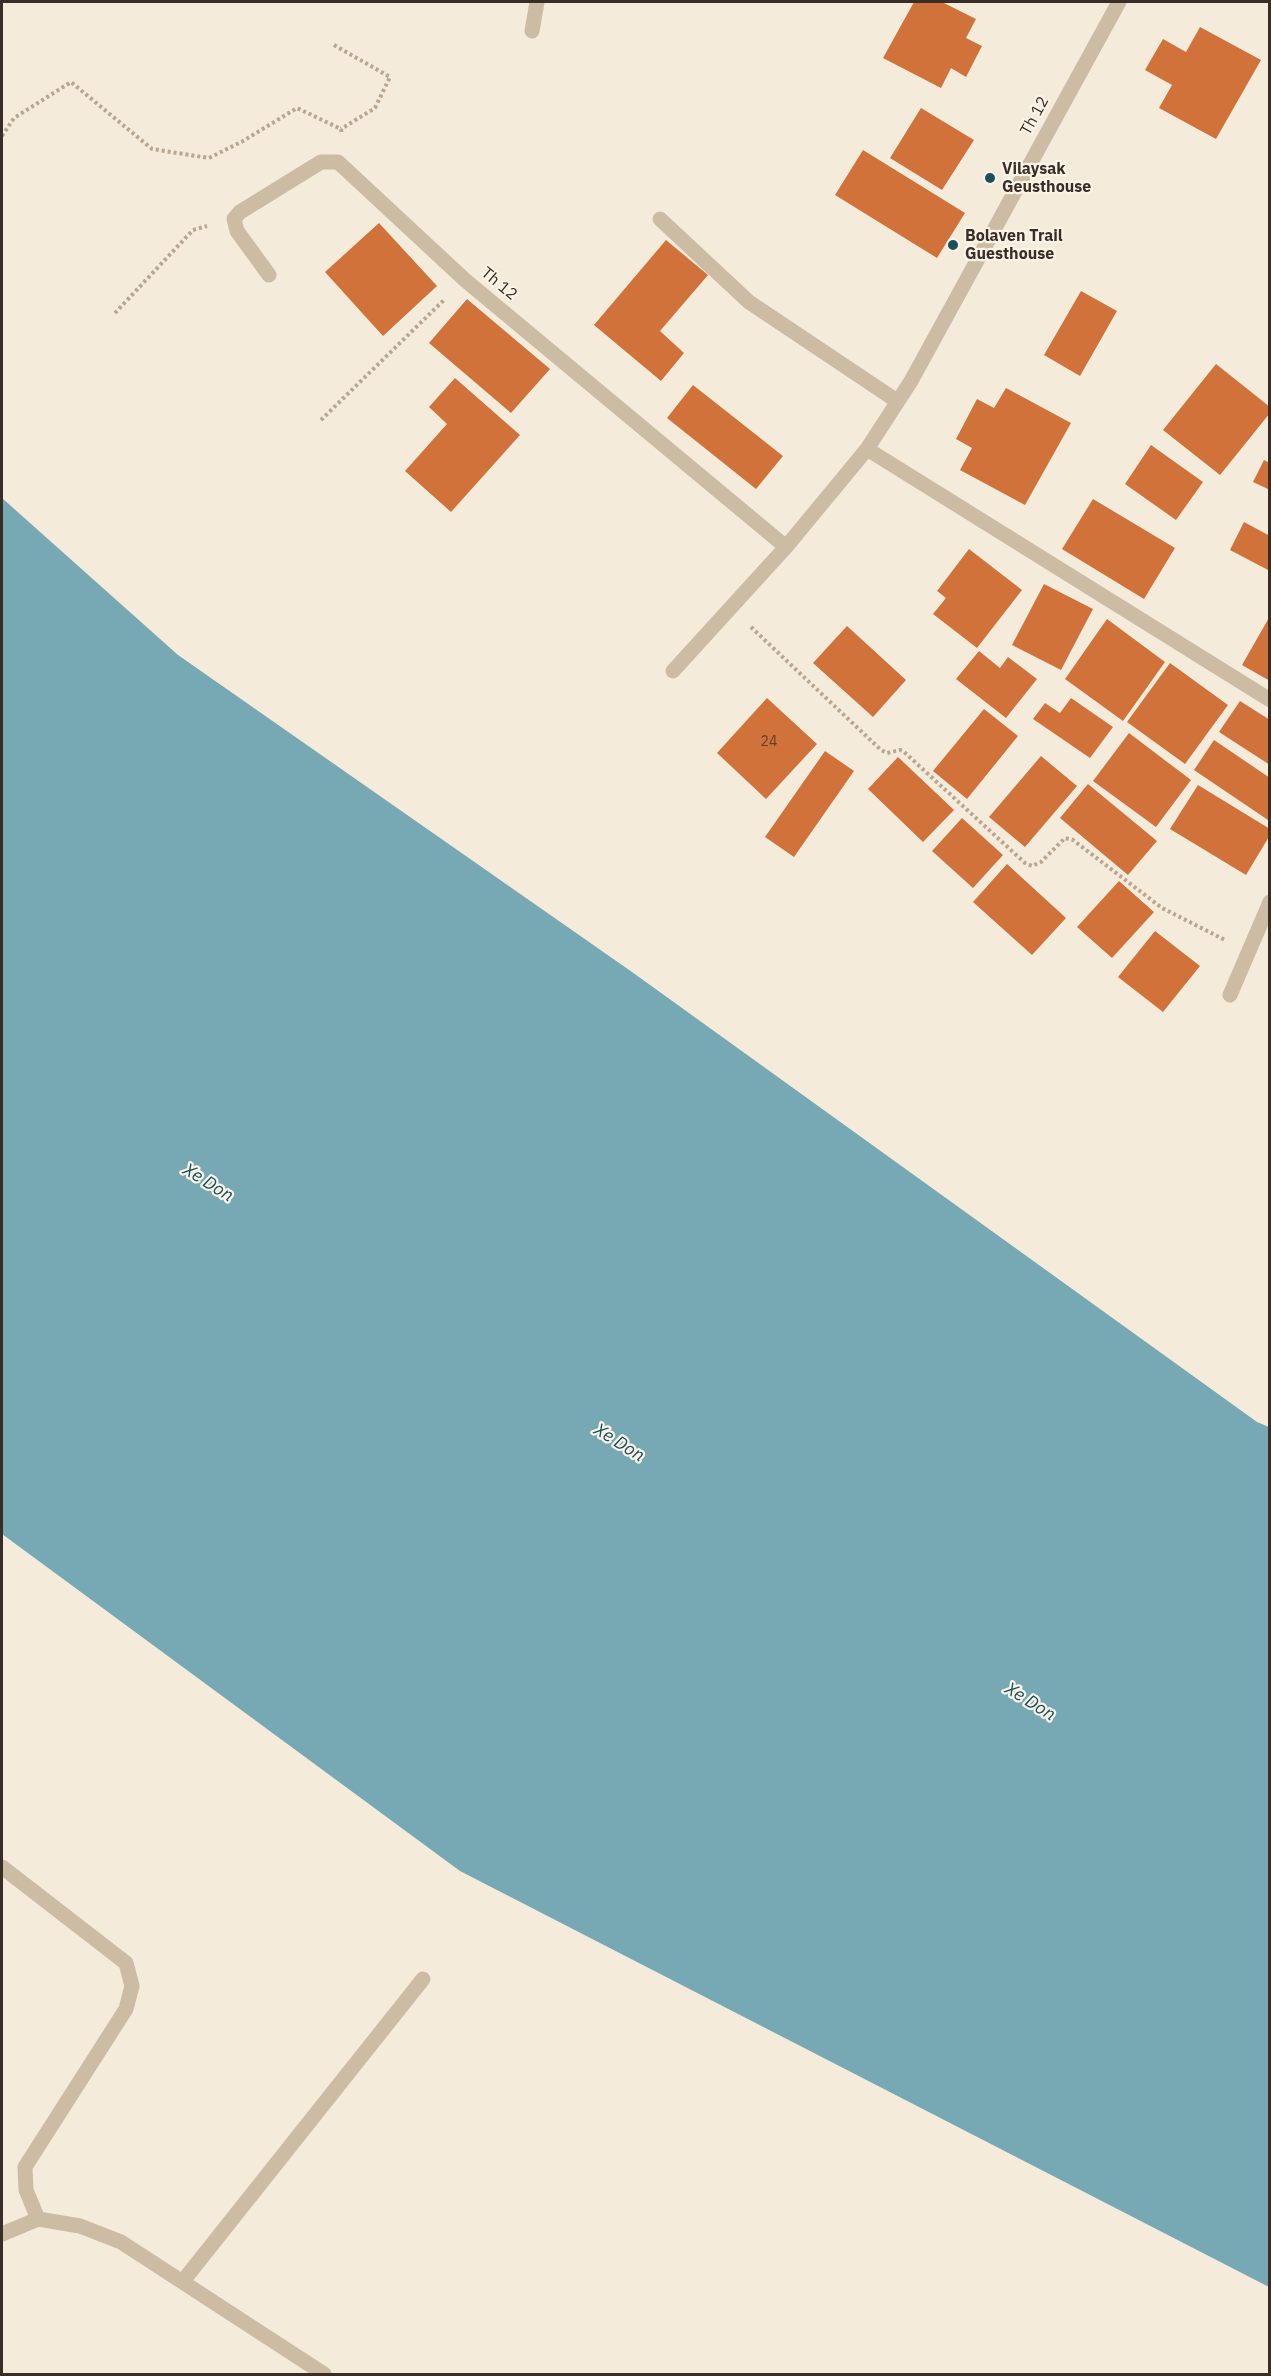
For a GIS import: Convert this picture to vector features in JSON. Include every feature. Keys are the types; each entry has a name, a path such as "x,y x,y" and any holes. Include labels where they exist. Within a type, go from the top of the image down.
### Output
{"street":[{"path":"532,31 537,2"},
{"name":"Th 12","path":"673,671 786,547 867,449 897,401 1119,2"},
{"path":"269,275 237,231 234,219 240,212 321,162 330,161"},
{"name":"Th 12","path":"330,161 338,162 465,280 786,547"},
{"path":"660,219 749,302 897,401"},
{"path":"867,449 1269,700"},
{"path":"1230,995 1269,902"},
{"path":"2,1867 126,1963 132,1986 126,2009 25,2167 26,2190 38,2219"},
{"path":"183,2281 423,1979"},
{"path":"2,2234 38,2219 80,2226 121,2242 324,2374"}],"path":[{"path":"334,45 390,77 375,108 341,129"},
{"path":"2,136 14,118 71,82 152,148 209,158 243,141 297,108 341,129"},
{"path":"330,161 343,146 341,129"},
{"path":"115,313 193,230 234,219"},
{"path":"321,420 465,280"},
{"path":"730,608 881,750 887,753 900,750 903,752 1024,863 1032,866 1041,862 1065,838 1073,840 1161,908 1248,952"}],"water":[{"name":"Xe Don","path":"2,498 178,655 632,972 1257,1422 1269,1427 1269,2287 460,1871 2,1534"}],"building":[{"path":"914,2 942,2 976,19 966,38 982,46 966,77 951,68 941,88 883,58"},
{"path":"1200,27 1261,60 1216,139 1159,108 1172,85 1145,70 1163,39 1186,52"},
{"path":"921,108 974,140 942,190 890,158"},
{"path":"863,150 965,213 937,258 835,195"},
{"path":"379,223 437,286 383,336 325,272"},
{"path":"666,240 708,275 660,331 684,353 661,381 594,325"},
{"path":"1081,291 1117,311 1080,376 1044,355"},
{"path":"467,299 550,369 511,413 429,343"},
{"path":"1216,364 1270,407 1270,413 1220,475 1163,430"},
{"path":"455,378 520,435 451,512 405,471 447,424 429,407"},
{"path":"693,385 783,456 756,489 667,418"},
{"path":"1006,388 1071,423 1025,505 960,470 972,448 956,439 977,399 994,408"},
{"path":"1151,445 1203,482 1176,520 1125,484"},
{"path":"1264,460 1270,463 1270,490 1253,482"},
{"path":"1093,499 1175,548 1144,599 1062,549"},
{"path":"1244,522 1270,536 1270,571 1230,550"},
{"path":"969,549 1022,590 977,648 933,614 946,598 937,591"},
{"path":"1044,584 1093,609 1061,670 1012,645"},
{"path":"1270,616 1270,681 1242,665"},
{"path":"1107,619 1165,662 1123,721 1065,679"},
{"path":"847,626 906,680 873,717 813,663"},
{"path":"979,651 1000,668 1008,657 1037,679 1006,718 956,679"},
{"path":"1170,663 1228,705 1185,764 1127,722"},
{"path":"767,698 817,744 766,799 717,753"},
{"path":"1071,698 1113,727 1090,758 1033,719 1045,703 1060,713"},
{"path":"1240,701 1270,720 1270,765 1219,732"},
{"path":"984,709 1018,736 967,799 933,771"},
{"path":"1129,733 1191,780 1156,827 1093,781"},
{"path":"1214,740 1270,778 1268,820 1194,770"},
{"path":"825,751 854,771 794,857 765,837"},
{"path":"1041,756 1077,786 1025,847 989,817"},
{"path":"898,757 954,810 923,842 868,789"},
{"path":"1088,784 1157,841 1128,875 1060,818"},
{"path":"1198,785 1270,829 1270,835 1246,875 1170,829"},
{"path":"962,818 1003,855 973,888 932,851"},
{"path":"1007,864 1066,918 1032,955 973,902"},
{"path":"1119,881 1154,912 1112,958 1077,927"},
{"path":"1155,931 1200,966 1163,1012 1118,977"}],"place":[{"name":"Vilaysak Geusthouse","path":"990,178"},
{"name":"Bolaven Trail Guesthouse","path":"953,245"}]}
